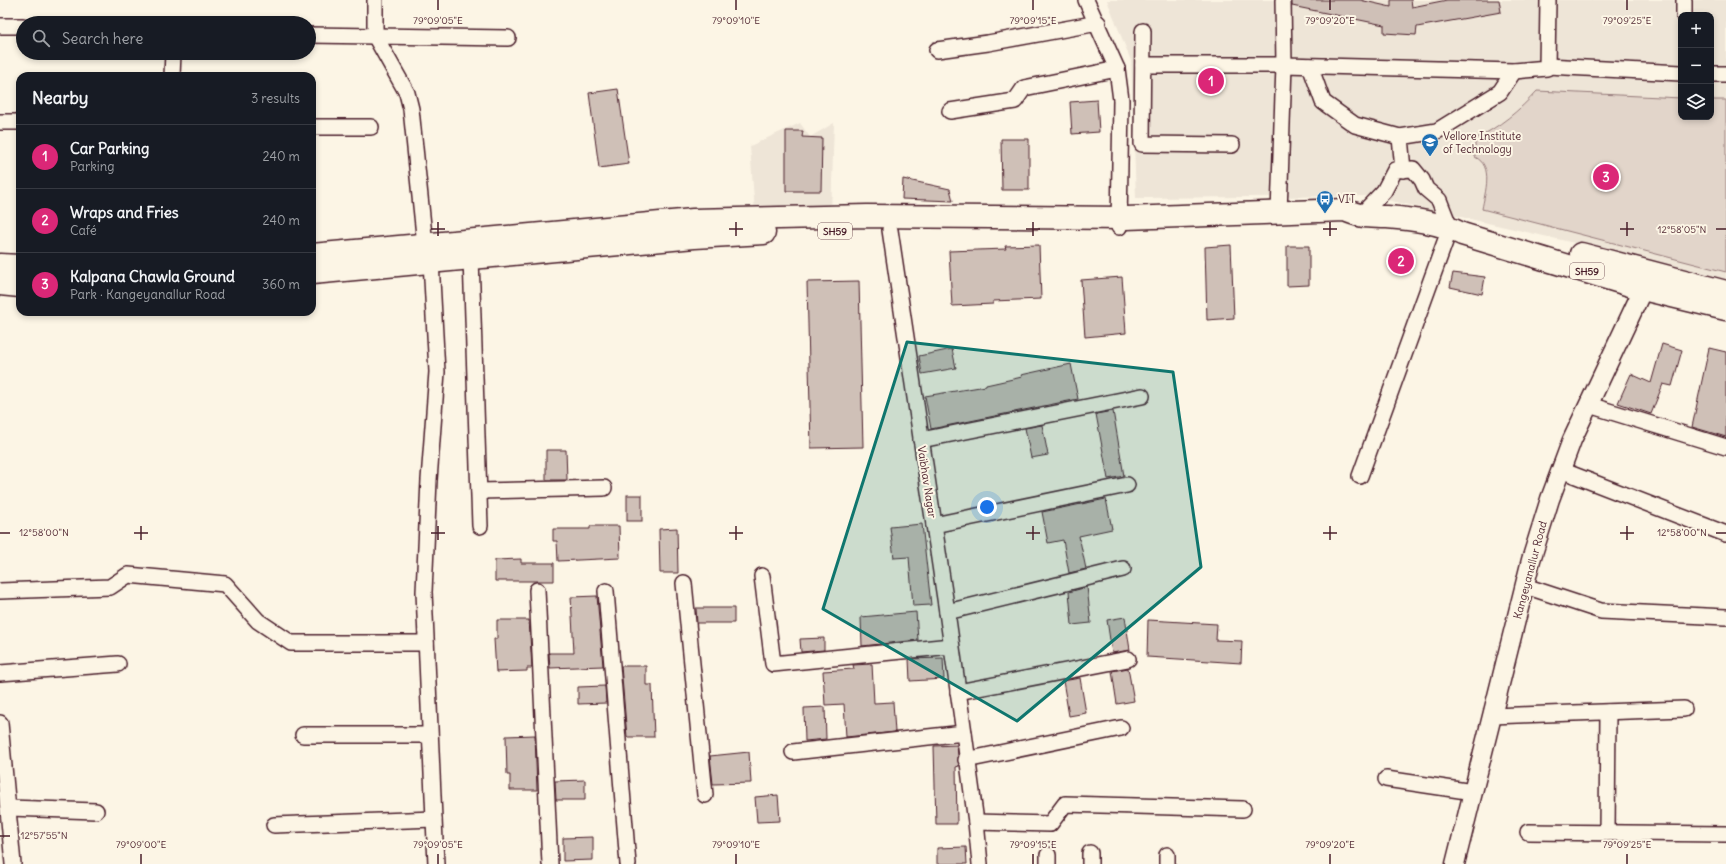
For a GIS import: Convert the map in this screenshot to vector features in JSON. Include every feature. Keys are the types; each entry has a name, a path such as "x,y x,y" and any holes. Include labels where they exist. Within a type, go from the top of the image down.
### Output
{"main road":[{"path":"316,255 428,253 693,220 867,216 1119,223 1346,210 1359,216"},
{"name":"SH59","path":"316,273 428,253 471,258 694,237 782,232 1119,223 1189,230 1346,223 1359,216 1408,219 1450,228 1462,234 1643,289 1726,309"},
{"path":"1450,228 1464,222 1726,292"},
{"path":"0,265 16,266"},
{"path":"0,284 16,286"}],"street":[{"path":"375,0 374,36 407,93 411,109 428,253 437,372 429,480 425,570 426,643 436,864"},
{"path":"1086,0 1098,23 1117,69 1121,100 1119,223"},
{"path":"1279,213 1284,65 1283,0"},
{"path":"1547,66 1548,0"},
{"path":"1684,0 1684,12"},
{"path":"937,50 988,43 1098,23"},
{"path":"0,26 16,26"},
{"path":"1143,31 1142,144 1232,145"},
{"path":"316,35 508,38"},
{"path":"172,72 173,60"},
{"path":"1143,65 1284,65 1514,71 1547,68 1547,66 1678,73"},
{"path":"1310,66 1323,102 1355,125 1400,137 1437,131 1500,92 1514,71"},
{"path":"950,111 1016,101 1024,88 1117,69"},
{"path":"1714,74 1726,74"},
{"path":"0,122 16,122"},
{"path":"316,127 371,127"},
{"path":"1400,137 1403,170"},
{"path":"1359,216 1384,191 1395,170 1413,169 1422,180 1426,190 1439,200 1450,228 1360,476"},
{"name":"Vaibhav Nagar","path":"890,230 947,612 964,734 966,760 976,822 980,864"},
{"path":"471,258 480,526"},
{"name":"Kangeyanallur Road","path":"1455,864 1542,524 1572,440 1643,289"},
{"path":"921,440 1142,396"},
{"path":"1589,405 1726,446"},
{"path":"1561,470 1726,534"},
{"path":"934,525 1127,485"},
{"path":"479,492 604,488"},
{"path":"947,612 1123,569"},
{"path":"0,592 110,588 128,575 224,584 258,621 291,643 426,643"},
{"path":"762,576 773,664 951,646"},
{"path":"684,583 705,795"},
{"path":"1525,586 1601,612 1726,617"},
{"path":"537,590 550,864"},
{"path":"606,591 628,864"},
{"path":"958,692 1128,659"},
{"path":"0,673 118,664"},
{"path":"1492,716 1684,709"},
{"path":"1607,833 1608,712"},
{"path":"0,723 13,864"},
{"path":"966,760 1121,728"},
{"path":"793,752 964,734"},
{"path":"303,735 430,735"},
{"path":"1386,779 1473,792"},
{"path":"976,822 1050,824 1065,804 1243,809"},
{"path":"9,808 96,811"},
{"path":"274,825 434,819"},
{"path":"1528,832 1726,834"}],"highlighted area":[{"path":"907,342 1173,372 1201,567 1017,721 823,609"}],"shaded area":[{"name":"Vellore Institute of Technology","path":"1107,0 1726,0 1726,282 1583,245 1370,196 1136,198 1131,61"},
{"path":"1537,91 1678,98 1678,120 1714,120 1714,100 1726,100 1726,272 1482,209 1487,180 1485,167 1481,161 1475,157 1475,139 1508,118"},
{"path":"800,123 810,137 834,123 831,214 755,214 750,146"}],"building":[{"path":"1292,0 1360,0 1391,7 1391,0 1411,0 1412,7 1447,0 1499,0 1501,12 1417,27 1416,35 1384,33 1384,25 1292,6"},
{"path":"618,89 629,164 599,168 589,93"},
{"path":"1097,100 1099,132 1072,134 1070,102"},
{"path":"786,131 803,131 802,137 822,138 821,191 786,191"},
{"path":"1001,139 1029,139 1029,190 1002,190"},
{"path":"903,179 950,189 953,201 902,199"},
{"path":"1039,245 1041,299 993,301 993,304 952,306 949,251 1006,249 1005,246"},
{"path":"1231,245 1234,318 1207,320 1205,247"},
{"path":"1287,246 1309,246 1309,285 1287,286"},
{"path":"1453,273 1485,277 1482,294 1450,287"},
{"path":"1122,277 1126,333 1085,337 1081,280"},
{"path":"859,281 863,447 811,448 807,282"},
{"path":"1662,344 1682,350 1672,386 1663,384 1651,414 1618,403 1631,374 1651,383"},
{"path":"1709,348 1726,352 1726,437 1692,427"},
{"path":"952,349 956,368 922,374 919,356"},
{"path":"1071,364 1078,399 931,429 925,396 986,386 1022,377 1021,375"},
{"path":"1113,411 1124,476 1108,479 1096,414"},
{"path":"1042,425 1048,455 1031,458 1025,428"},
{"path":"546,450 566,450 567,480 546,480"},
{"path":"627,495 642,495 642,521 627,521"},
{"path":"1106,499 1112,529 1079,536 1086,569 1069,573 1063,540 1048,543 1042,512"},
{"path":"922,524 931,605 913,606 909,557 894,558 890,527"},
{"path":"590,526 619,526 620,558 558,561 557,541 553,541 553,529 590,529"},
{"path":"677,528 678,573 660,573 659,529"},
{"path":"521,559 521,563 554,563 554,581 495,581 495,560"},
{"path":"1087,587 1091,623 1072,625 1069,592"},
{"path":"597,596 603,666 550,668 549,653 574,653 571,597"},
{"path":"696,608 734,608 734,623 697,623"},
{"path":"916,612 918,640 862,646 861,617"},
{"path":"1125,617 1130,650 1112,653 1107,620"},
{"path":"497,620 529,620 532,668 527,668 527,671 496,672 494,639 497,639"},
{"path":"1148,620 1217,624 1216,640 1242,641 1241,663 1147,657"},
{"path":"824,638 824,650 801,652 800,639"},
{"path":"943,658 944,679 910,681 909,659"},
{"path":"872,664 874,703 893,702 895,732 846,737 844,704 825,705 823,671 854,669 853,665"},
{"path":"621,666 646,666 646,685 652,685 654,737 627,737"},
{"path":"1128,668 1134,701 1117,704 1112,671"},
{"path":"1080,678 1086,713 1069,716 1063,681"},
{"path":"605,686 606,703 578,704 578,687"},
{"path":"825,707 826,739 805,741 804,708"},
{"path":"535,735 537,790 510,790 510,775 507,775 506,736"},
{"path":"957,745 959,766 956,767 957,824 936,824 934,746"},
{"path":"749,752 751,783 713,784 710,756"},
{"path":"585,780 585,800 556,800 555,781"},
{"path":"778,795 780,821 757,822 755,797"},
{"path":"593,837 593,860 563,861 563,838"},
{"path":"966,847 967,864 937,864 937,848"}],"place":[{"name":"Car Parking","path":"1211,81"},
{"name":"Vellore Institute of Technology","path":"1430,157"},
{"name":"Kalpana Chawla Ground","path":"1606,177"},
{"name":"VIT","path":"1325,214"},
{"name":"Wraps and Fries","path":"1401,261"}]}
